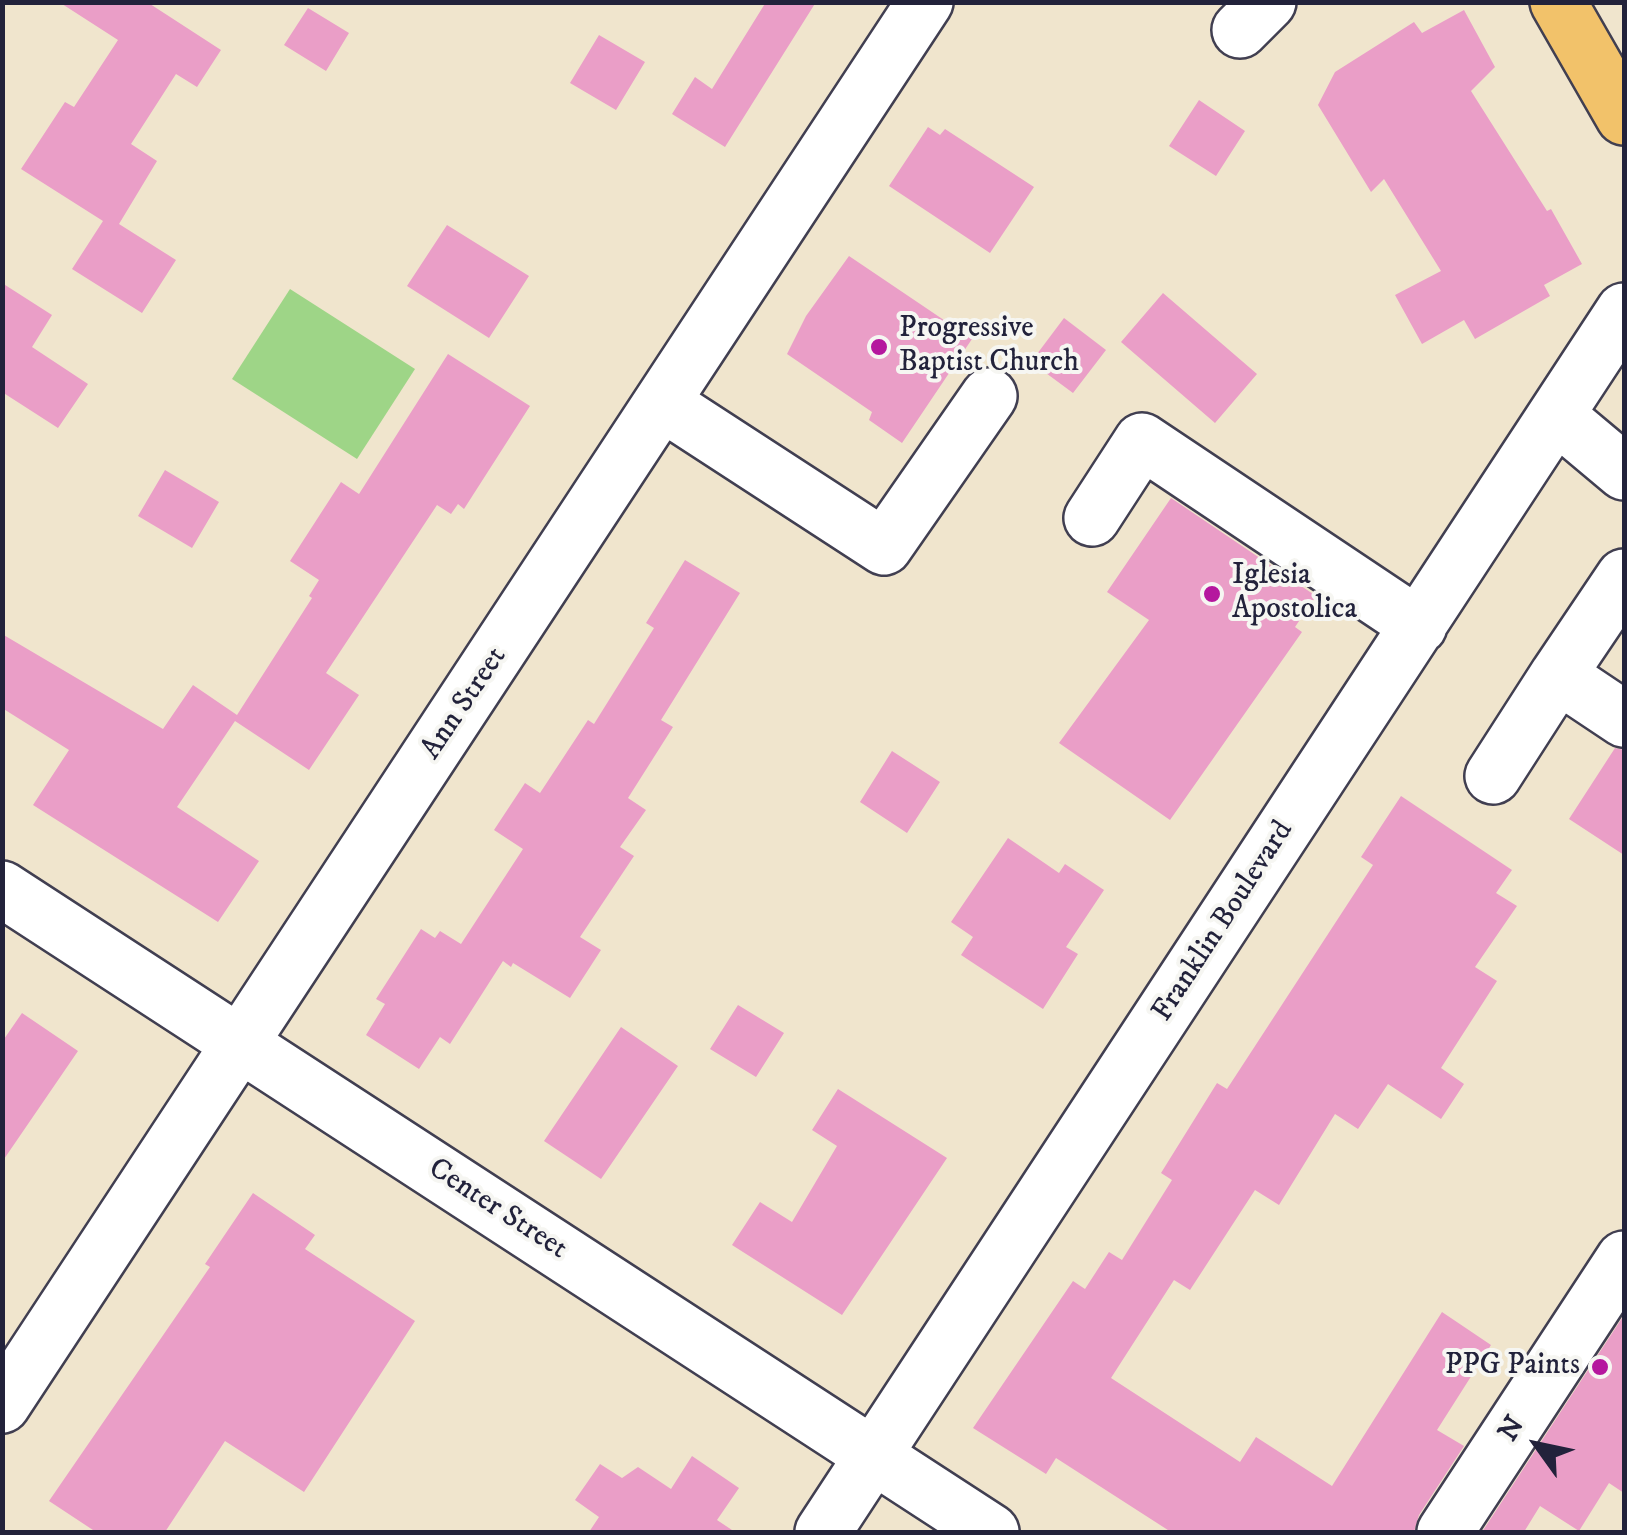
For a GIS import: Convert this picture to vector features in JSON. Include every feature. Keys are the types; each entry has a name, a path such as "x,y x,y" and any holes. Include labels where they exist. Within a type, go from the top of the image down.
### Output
{"main road":[{"path":"1558,2 1624,117"}],"street":[{"name":"Ann Street","path":"2,1404 664,404 925,2"},
{"name":"Franklin Boulevard","path":"823,1532 1624,311"},
{"path":"664,404 884,547 989,396"},
{"path":"1556,415 1624,472"},
{"path":"1092,518 1142,441 1418,626"},
{"path":"1493,776 1624,577"},
{"path":"1558,676 1624,718"},
{"name":"Center Street","path":"2,888 991,1532"},
{"path":"1445,1532 1624,1259"}],"green space":[{"path":"290,289 415,369 357,459 232,379"}],"building":[{"path":"59,2 147,2 221,50 197,87 176,74 131,144 157,161 119,224 176,260 142,313 72,269 103,221 21,169 65,102 74,107 118,40"},
{"path":"766,2 816,2 725,147 672,114 695,77 712,89"},
{"path":"308,8 349,33 326,71 284,45"},
{"path":"1464,10 1495,67 1471,91 1547,211 1551,209 1582,264 1544,285 1550,296 1475,339 1464,320 1422,344 1395,295 1441,271 1384,179 1371,192 1318,105 1335,72 1414,22 1422,33"},
{"path":"599,35 645,62 616,110 570,83"},
{"path":"1199,100 1245,131 1216,176 1169,146"},
{"path":"928,127 940,135 945,129 1034,187 990,253 889,186"},
{"path":"447,225 529,276 489,338 407,286"},
{"name":"Progressive Baptist Church","path":"849,256 972,339 902,443 869,420 872,412 787,354 806,316"},
{"path":"2,283 52,315 32,347 88,384 58,428 2,392"},
{"path":"1163,293 1257,374 1215,423 1121,342"},
{"path":"1064,318 1106,350 1073,393 1031,362"},
{"path":"448,354 530,406 464,509 458,504 451,514 437,505 326,673 359,695 309,770 235,721 177,807 259,861 218,922 33,805 69,750 2,708 2,634 163,729 193,685 237,715 312,598 309,596 319,580 290,561 341,482 359,494"},
{"path":"165,470 219,502 192,548 138,516"},
{"path":"1171,498 1316,596 1295,627 1302,632 1170,820 1059,743 1149,620 1107,592"},
{"path":"685,560 740,593 661,720 673,727 628,798 646,810 620,847 634,856 580,937 601,950 570,998 513,963 511,967 503,961 450,1044 440,1037 419,1069 366,1035 385,1004 376,999 421,929 435,938 440,931 461,944 523,849 494,830 525,783 540,793 588,720 594,724 654,628 646,623"},
{"path":"1615,748 1624,750 1624,855 1569,819"},
{"path":"892,751 940,782 907,833 860,802"},
{"path":"1401,796 1512,870 1496,893 1517,906 1475,967 1497,981 1441,1068 1464,1084 1441,1119 1388,1084 1358,1129 1335,1114 1279,1205 1255,1190 1190,1290 1174,1280 1111,1378 1240,1462 1256,1437 1332,1486 1442,1312 1491,1345 1437,1430 1464,1446 1419,1515 1414,1532 1171,1532 1056,1458 1046,1474 973,1428 1073,1281 1085,1289 1109,1252 1122,1260 1172,1180 1161,1173 1217,1083 1227,1089 1373,865 1361,857"},
{"path":"1008,838 1059,873 1065,864 1104,890 1066,947 1078,954 1043,1009 961,955 973,937 951,922"},
{"path":"738,1005 784,1033 756,1077 710,1049"},
{"path":"22,1013 78,1051 2,1162 2,1042"},
{"path":"621,1027 678,1066 601,1179 544,1141"},
{"path":"838,1089 947,1158 842,1315 732,1245 760,1202 792,1222 837,1146 812,1130"},
{"path":"253,1193 315,1235 305,1249 415,1321 304,1492 225,1441 165,1532 96,1532 49,1501 210,1267 205,1264"},
{"path":"1624,1315 1624,1493 1609,1483 1579,1531 1540,1506 1524,1532 1482,1532"},
{"path":"692,1456 739,1488 717,1520 735,1532 589,1532 599,1517 575,1500 600,1464 622,1478 638,1467 671,1489"}],"place":[{"name":"Progressive Baptist Church","path":"879,347"},
{"name":"Iglesia Apostolica","path":"1212,594"},
{"name":"PPG Paints","path":"1600,1367"}]}
